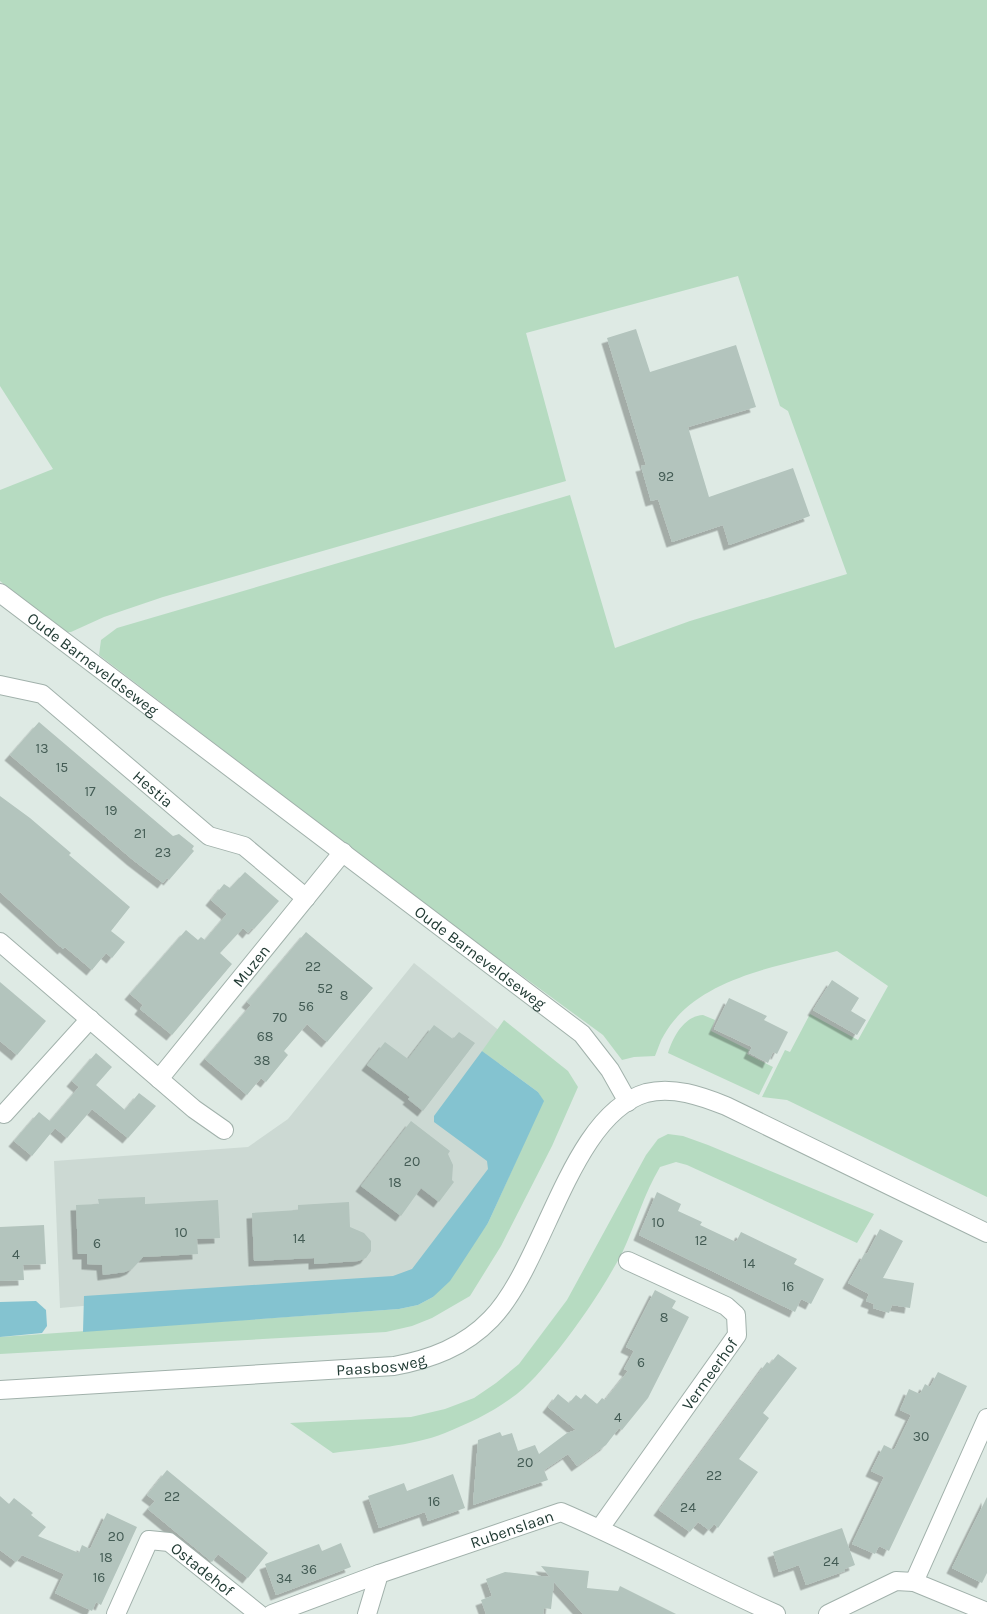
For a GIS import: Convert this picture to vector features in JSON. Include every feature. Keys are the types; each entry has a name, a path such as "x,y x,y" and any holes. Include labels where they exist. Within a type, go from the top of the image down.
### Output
{"street":[{"name":"Oude Barneveldseweg","path":"0,593 582,1034 610,1070 628,1102"},
{"name":"Hestia","path":"0,685 42,694 209,836 244,846 306,898"},
{"name":"Muzen","path":"159,1078 343,852"},
{"path":"0,942 194,1109 224,1130"},
{"path":"4,1114 90,1019"},
{"path":"628,1102 646,1093 656,1092 674,1091 698,1095 726,1106 987,1233"},
{"name":"Paasbosweg","path":"0,1390 394,1366 422,1361 441,1354 458,1346 492,1319 512,1294 589,1140 598,1128 628,1102"},
{"name":"Vermeerhof","path":"600,1528 737,1335 736,1315 726,1306 628,1262"},
{"path":"828,1614 905,1582 987,1418"},
{"name":"Rubenslaan","path":"379,1574 561,1512 600,1528 722,1590 776,1614"},
{"name":"Ostadehof","path":"116,1614 149,1540 169,1542 259,1614"},
{"path":"272,1614 379,1574"},
{"path":"367,1614 379,1574"},
{"path":"905,1582 987,1612"}],"shaded area":[{"path":"414,963 501,1032 494,1161 488,1179 409,1277 60,1308 54,1161 248,1147 288,1119"}],"green space":[{"path":"0,0 987,0 987,1197 787,1100 762,1097 785,1050 790,1052 810,1014 858,1040 888,986 837,951 765,969 718,987 696,1000 678,1016 663,1037 655,1056 622,1060 603,1035 439,915 99,655 101,640 117,628 570,495 615,648 690,621 847,574 788,411 780,406 738,276 526,333 566,481 163,597 104,617 71,632 63,632 0,581 0,490 53,469 0,386"},
{"path":"703,1015 715,1020 711,1031 749,1050 747,1054 773,1067 759,1095 668,1053 680,1028 690,1019"},
{"path":"504,1020 568,1071 578,1087 552,1146 501,1246 470,1296 432,1318 412,1326 386,1332 0,1354 0,1337 399,1309 418,1305 433,1297 488,1223 543,1101 538,1092 482,1051"},
{"path":"668,1134 683,1136 708,1145 874,1214 857,1243 687,1165 676,1162 660,1167 623,1251 593,1302 541,1370 517,1394 503,1404 487,1414 432,1438 333,1453 290,1423 411,1417 445,1409 474,1398 496,1383 519,1364 567,1300 646,1155 658,1139"}],"water":[{"path":"482,1051 538,1092 544,1101 488,1223 450,1281 433,1297 418,1305 399,1309 83,1332 84,1296 393,1276 412,1269 488,1169 487,1161 434,1122 434,1116"},
{"path":"36,1301 46,1310 47,1326 42,1333 0,1337 0,1302"}],"building":[{"path":"636,329 650,372 736,345 756,407 688,427 709,497 793,468 810,516 729,545 723,525 672,542 658,499 651,501 641,466 646,465 607,338"},
{"path":"39,722 173,836 179,834 194,846 192,849 194,851 169,880 167,878 163,883 133,860 10,755"},
{"path":"0,796 71,853 69,855 130,907 111,931 125,942 112,958 106,953 92,970 65,947 63,949 0,892"},
{"path":"245,872 279,901 254,929 252,928 248,933 243,928 220,953 232,964 172,1035 140,1009 143,1005 130,994 186,930 198,940 201,937 205,940 227,914 211,900 224,884 230,888"},
{"path":"306,932 373,988 327,1042 307,1024 284,1051 288,1055 266,1082 261,1078 247,1095 205,1059 251,1005 247,1002"},
{"path":"832,980 859,998 851,1011 866,1020 857,1035 813,1010"},
{"path":"0,982 46,1021 17,1055 0,1041"},
{"path":"729,998 767,1016 764,1020 788,1032 777,1054 773,1052 768,1063 749,1053 752,1047 714,1029"},
{"path":"434,1025 453,1039 459,1032 475,1043 423,1111 408,1099 410,1097 367,1065 385,1042 408,1059"},
{"path":"96,1053 112,1067 96,1085 125,1110 139,1093 156,1106 128,1138 92,1109 67,1138 55,1128 32,1156 14,1141 39,1112 50,1121 79,1087 72,1081"},
{"path":"411,1121 450,1151 448,1154 453,1165 452,1180 454,1182 439,1202 421,1188 401,1216 361,1186"},
{"path":"657,1192 681,1204 678,1211 702,1222 700,1225 736,1242 741,1232 797,1259 794,1264 824,1279 811,1304 801,1299 795,1312 639,1235"},
{"path":"145,1197 145,1204 218,1200 220,1238 197,1239 198,1254 143,1257 132,1269 125,1272 103,1275 102,1265 87,1264 87,1254 78,1254 76,1205 99,1204 98,1199"},
{"path":"349,1202 350,1227 364,1233 371,1241 371,1251 366,1258 358,1261 314,1264 314,1258 254,1261 252,1213 298,1210 298,1205"},
{"path":"44,1225 46,1264 23,1265 24,1280 0,1281 0,1227"},
{"path":"880,1229 903,1241 883,1278 914,1283 910,1308 892,1305 889,1313 873,1308 874,1304 866,1301 869,1294 848,1283"},
{"path":"655,1290 676,1301 672,1308 689,1317 648,1398 622,1430 619,1428 606,1445 577,1466 568,1454 544,1470 548,1480 473,1505 478,1440 500,1432 502,1436 512,1433 518,1451 535,1445 539,1454 567,1433 576,1430 548,1407 558,1394 569,1403 576,1395 581,1399 585,1394 597,1404 602,1398 605,1400 628,1371 624,1369 634,1351 626,1347"},
{"path":"778,1354 797,1368 763,1413 769,1418 739,1459 758,1472 718,1528 714,1524 709,1530 698,1522 690,1532 659,1510 767,1362 770,1364"},
{"path":"938,1372 967,1386 889,1551 879,1546 875,1554 852,1544 884,1477 871,1471 884,1445 894,1450 911,1415 900,1410 909,1389 920,1394 925,1384 930,1387"},
{"path":"167,1470 268,1553 248,1578 218,1554 212,1562 148,1509 155,1501 147,1495"},
{"path":"453,1474 465,1508 428,1521 425,1512 379,1528 368,1496 404,1483 407,1491"},
{"path":"0,1496 9,1504 14,1498 33,1513 31,1515 46,1527 38,1536 79,1553 82,1545 90,1549 107,1513 137,1527 101,1605 96,1602 92,1611 55,1593 64,1574 22,1555 16,1562 0,1550"},
{"path":"987,1497 987,1573 982,1583 952,1568"},
{"path":"842,1528 855,1565 806,1585 799,1565 779,1572 773,1552"},
{"path":"341,1543 351,1567 276,1595 265,1564 319,1544 322,1551"},
{"path":"541,1566 589,1571 587,1588 618,1591 620,1586 676,1614 583,1614 554,1582 551,1609 544,1608 543,1614 486,1614 481,1600 492,1596 486,1579 505,1572 550,1577"}]}
